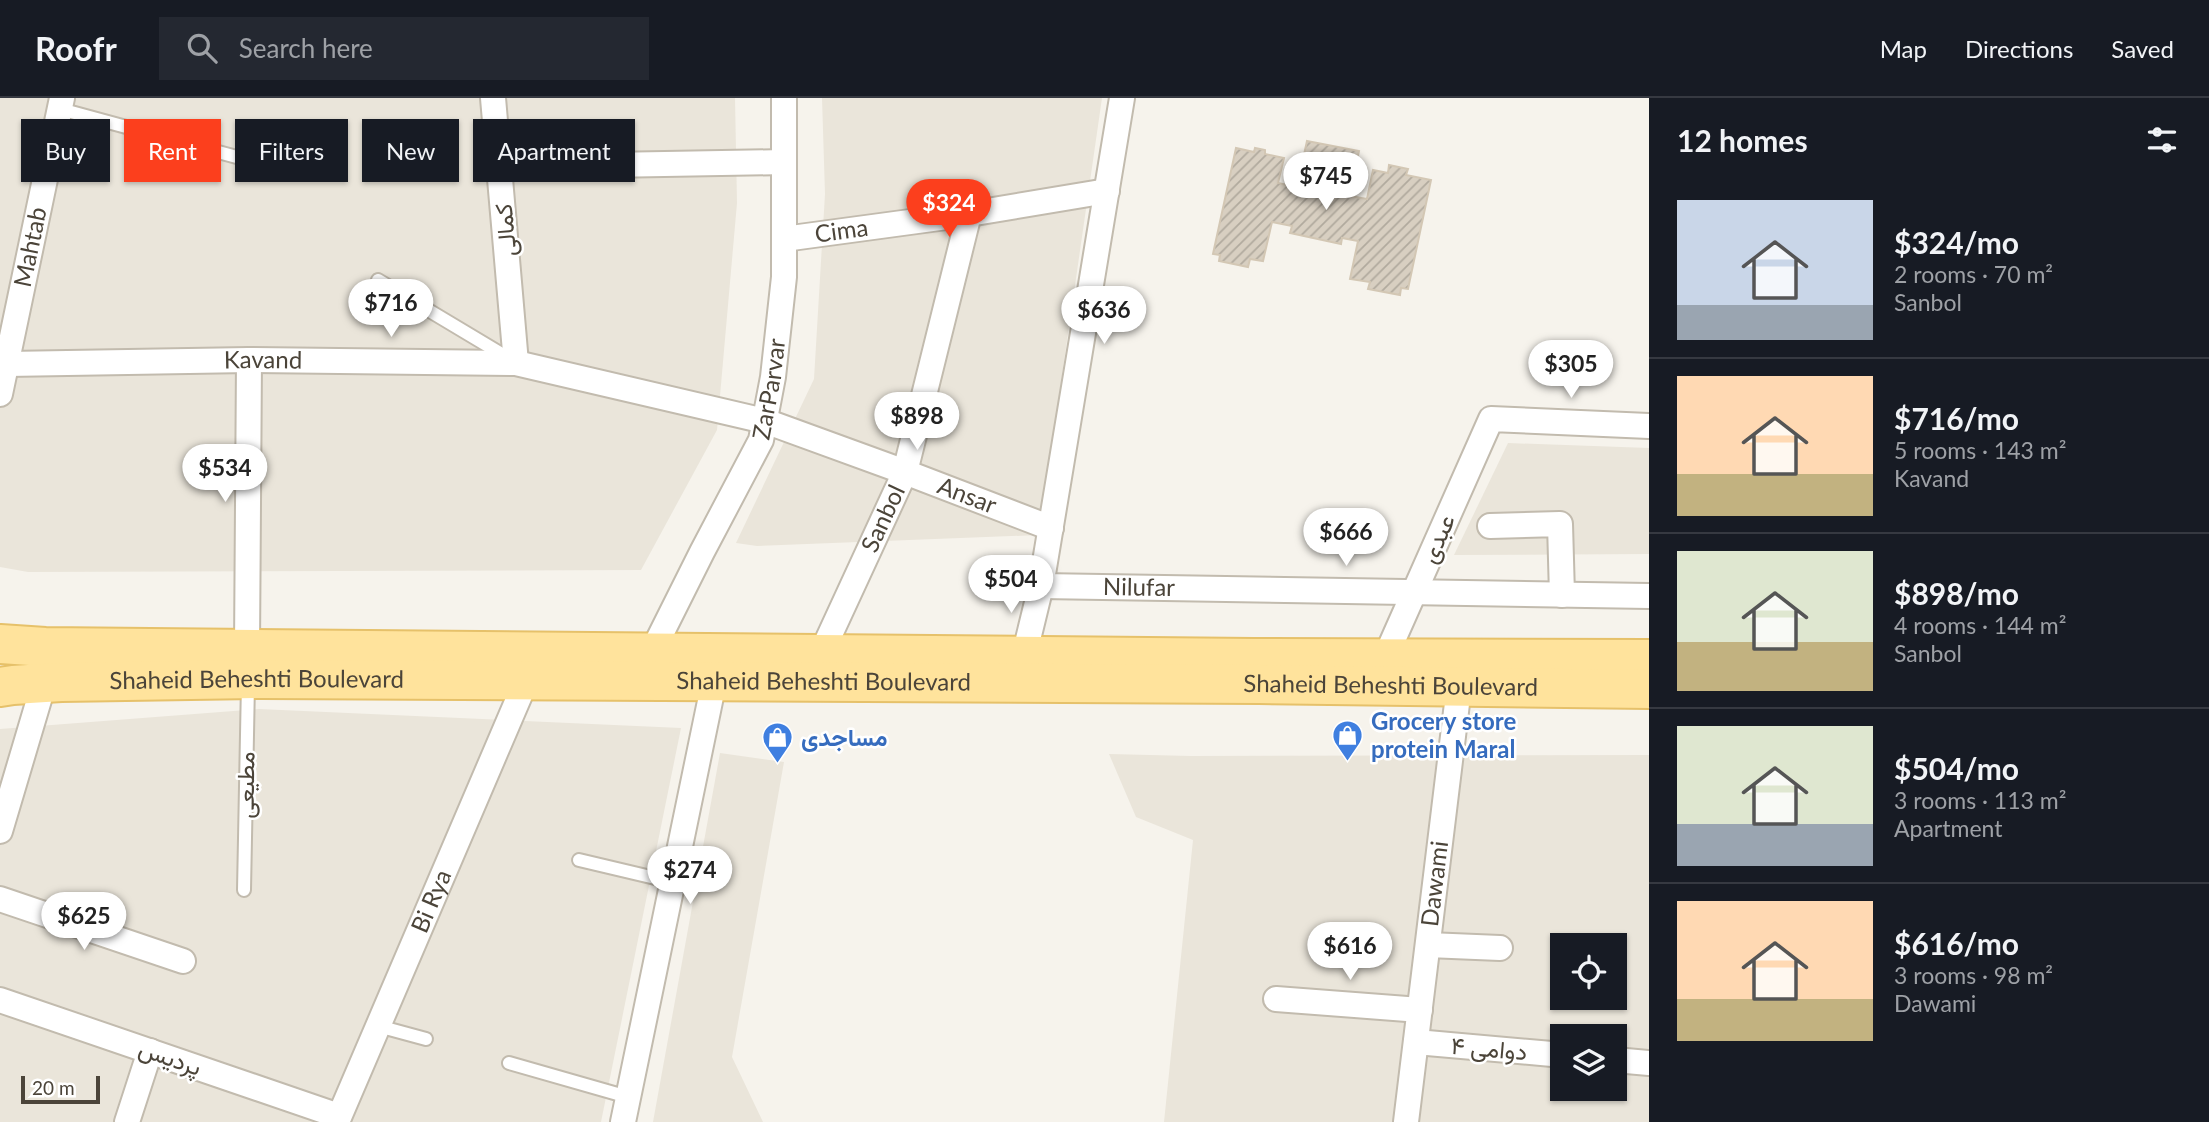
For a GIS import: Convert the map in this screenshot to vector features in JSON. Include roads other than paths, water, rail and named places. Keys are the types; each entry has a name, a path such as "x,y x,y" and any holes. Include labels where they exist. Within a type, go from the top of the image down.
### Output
{"main road":[{"name":"Shaheid Beheshti Boulevard","path":"0,645 526,681 1649,689"},
{"name":"Shaheid Beheshti Boulevard","path":"0,687 248,664 652,652 1649,659"}],"street":[{"name":"کمالی","path":"492,98 494,119"},
{"name":"ZarParvar","path":"652,652 761,440 773,377 782,290 784,98"},
{"path":"1024,656 1041,586 1122,98"},
{"name":"Mahtab","path":"0,394 61,104"},
{"path":"635,165 784,162"},
{"name":"کمالی","path":"501,182 516,363"},
{"name":"Cima","path":"784,239 969,214 1107,191"},
{"name":"Sanbol","path":"821,654 905,472 969,214"},
{"path":"248,664 249,360"},
{"name":"Kavand","path":"7,364 249,360 516,363 765,421"},
{"name":"عبدی","path":"1385,658 1491,419 1649,425"},
{"name":"Ansar","path":"765,421 1051,528"},
{"path":"1490,527 1560,524 1562,594"},
{"name":"Nilufar","path":"1041,586 1649,596"},
{"name":"Bi Rya","path":"338,1119 526,681"},
{"path":"623,1122 713,682"},
{"path":"0,831 44,683"},
{"name":"Dawami","path":"1406,1122 1460,687"},
{"path":"0,899 183,961"},
{"path":"1428,945 1500,948"},
{"path":"1276,999 1420,1010"},
{"name":"پردیس","path":"0,1000 338,1119"},
{"name":"دوامی ۴","path":"1416,1042 1550,1054"},
{"path":"127,1122 150,1051"},
{"path":"1627,1061 1649,1063"}],"lane":[{"path":"61,104 235,155"},
{"path":"378,280 516,363"},
{"name":"مطیعی","path":"244,890 248,664"},
{"path":"579,860 672,881"},
{"path":"378,1026 426,1039"},
{"path":"509,1063 628,1097"}],"place":[{"name":"Grocery store protein Maral","path":"1348,763"},
{"name":"مساجدی","path":"778,765"}]}
